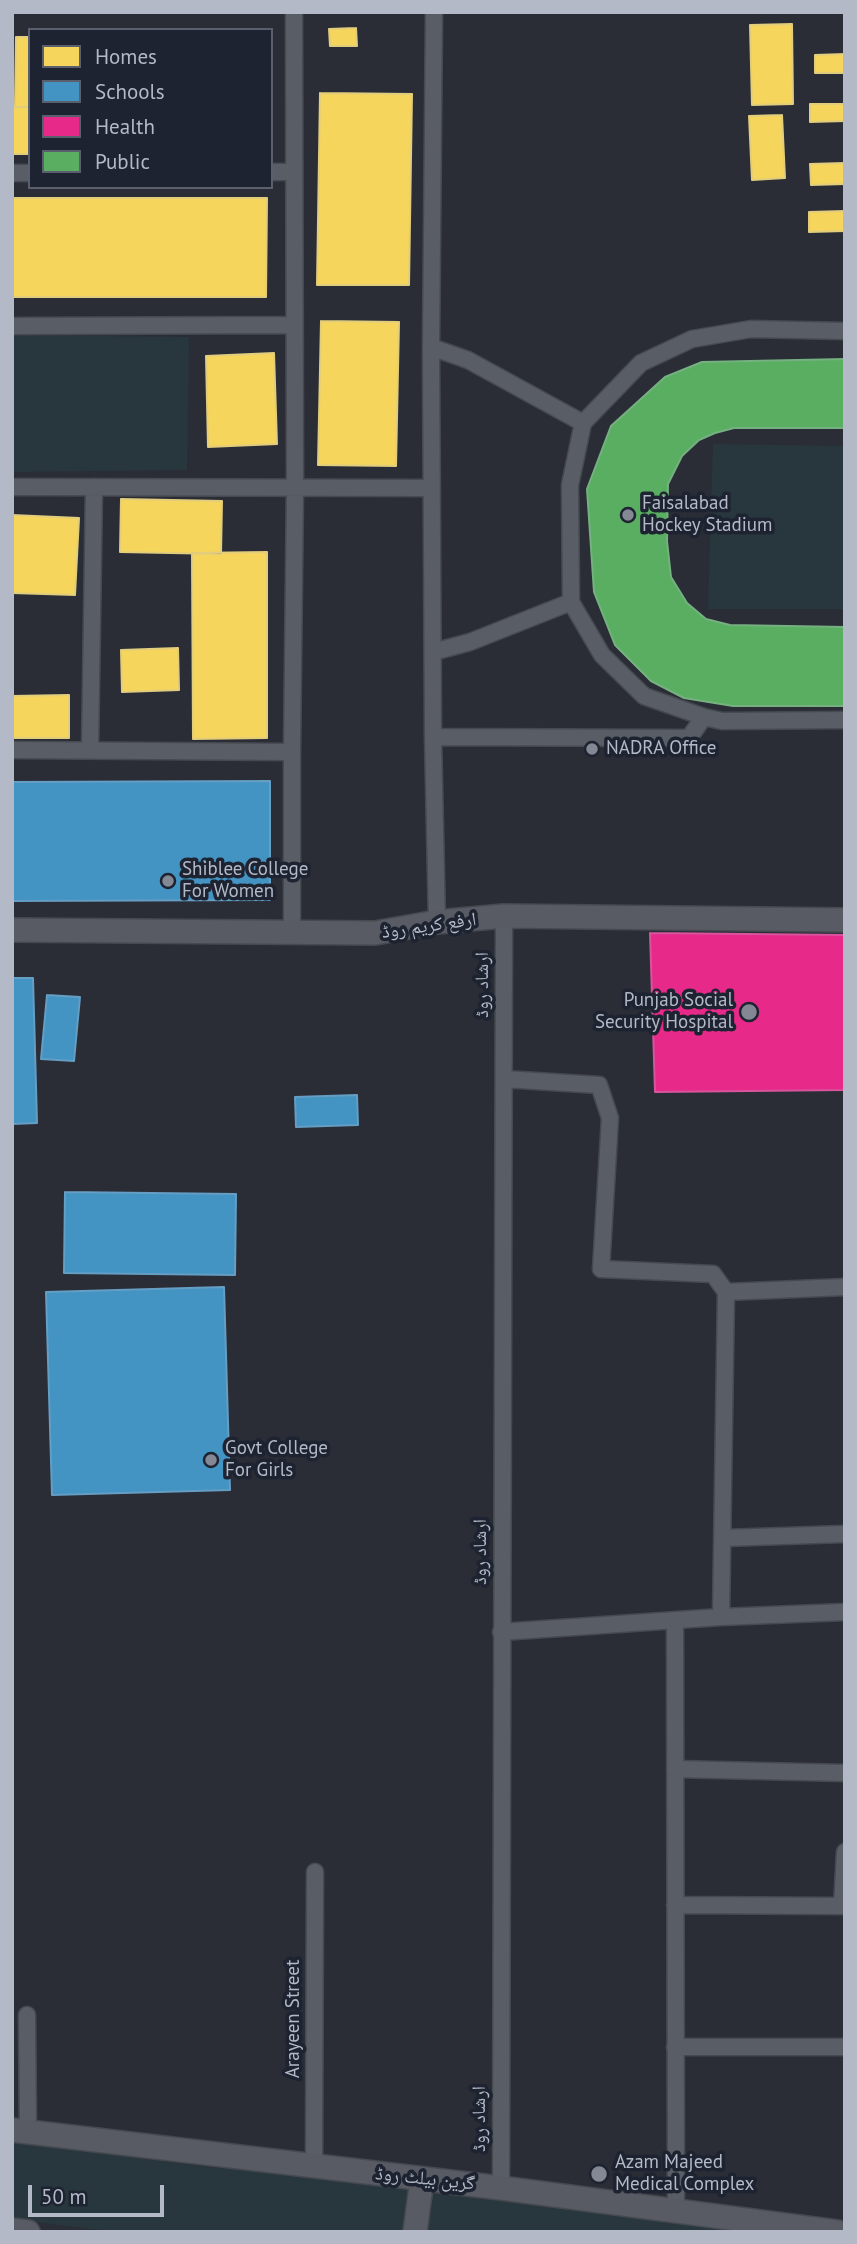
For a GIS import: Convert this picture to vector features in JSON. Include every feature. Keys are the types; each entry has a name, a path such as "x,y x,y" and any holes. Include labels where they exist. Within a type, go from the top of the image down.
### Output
{"street":[{"path":"292,933 294,12"},
{"path":"434,12 431,347 437,922"},
{"path":"273,172 294,172"},
{"path":"12,326 294,325"},
{"path":"845,331 751,329 692,339 641,363 583,423 570,485 571,602 602,654 644,696 722,721 845,720"},
{"path":"431,347 468,360 583,423"},
{"path":"12,487 432,488"},
{"path":"90,750 94,487"},
{"path":"433,652 471,642 571,602"},
{"path":"433,737 689,738 704,717"},
{"path":"12,750 292,752"},
{"name":"ارفع کریم روڈ","path":"12,930 375,933 437,922 504,916 845,920"},
{"name":"ارشاد روڈ","path":"501,2188 504,916"},
{"path":"504,1079 599,1085 610,1118 601,1269 713,1274 726,1292 721,1617"},
{"path":"726,1292 845,1287"},
{"path":"723,1538 845,1534"},
{"path":"502,1632 721,1617 845,1612"},
{"path":"675,1620 676,2211"},
{"path":"675,1769 845,1773"},
{"path":"675,1905 842,1906 845,1853"},
{"name":"Arayeen Street","path":"314,2166 315,1872"},
{"path":"20,2131 27,2015"},
{"path":"675,2047 845,2047"},
{"name":"گرین بیلٹ روڈ","path":"20,2131 501,2188 837,2232"},
{"path":"415,2232 422,2179"},
{"path":"12,2230 27,2232"}],"shaded area":[{"path":"12,335 189,337 187,470 12,472"},
{"path":"713,444 845,446 845,609 708,609"},
{"path":"12,2142 215,2168 268,2165 411,2185 406,2232 117,2232 12,2219"},
{"path":"431,2187 767,2232 425,2232"}],"building: Homes":[{"path":"792,24 793,104 752,105 750,25"},
{"path":"356,28 357,46 330,46 329,29"},
{"path":"16,37 28,37 28,107 15,107"},
{"path":"845,54 845,73 815,73 815,55"},
{"path":"320,93 412,94 409,285 317,285"},
{"path":"810,104 845,104 845,121 810,122"},
{"path":"12,107 28,107 28,154 12,154"},
{"path":"782,115 785,178 752,180 749,116"},
{"path":"845,163 845,184 811,185 810,164"},
{"path":"12,198 267,198 266,297 12,297"},
{"path":"845,211 845,231 809,232 809,212"},
{"path":"321,321 399,322 396,466 318,465"},
{"path":"274,353 277,444 208,447 206,356"},
{"path":"121,499 222,501 221,554 120,552"},
{"path":"12,515 79,518 75,595 12,593"},
{"path":"267,552 267,738 193,739 192,553"},
{"path":"178,648 179,690 122,692 121,650"},
{"path":"69,695 69,738 12,738 12,696"}],"building: Schools":[{"path":"270,781 270,900 12,901 12,782"},
{"path":"12,978 33,978 37,1123 12,1124"},
{"path":"47,995 80,997 74,1061 41,1059"},
{"path":"357,1095 358,1125 296,1127 295,1097"},
{"path":"65,1192 236,1194 235,1275 64,1273"},
{"path":"224,1287 230,1490 52,1495 46,1292"}],"building: Health":[{"name":"Punjab Social Security Hospital","path":"650,933 845,935 845,1090 655,1092"}],"building: Public":[{"name":"Faisalabad Hockey Stadium","path":"845,359 845,428 734,428 699,440 682,456 668,484 667,541 671,577 687,603 706,619 730,625 845,627 845,706 733,706 684,698 651,681 615,645 594,592 587,489 611,426 665,377 702,362"}],"place":[{"name":"Faisalabad Hockey Stadium","path":"628,515"},
{"name":"NADRA Office","path":"592,749"},
{"name":"Shiblee College For Women","path":"168,881"},
{"name":"Punjab Social Security Hospital","path":"749,1012"},
{"name":"Govt College For Girls","path":"211,1460"},
{"name":"Azam Majeed Medical Complex","path":"599,2174"}]}
